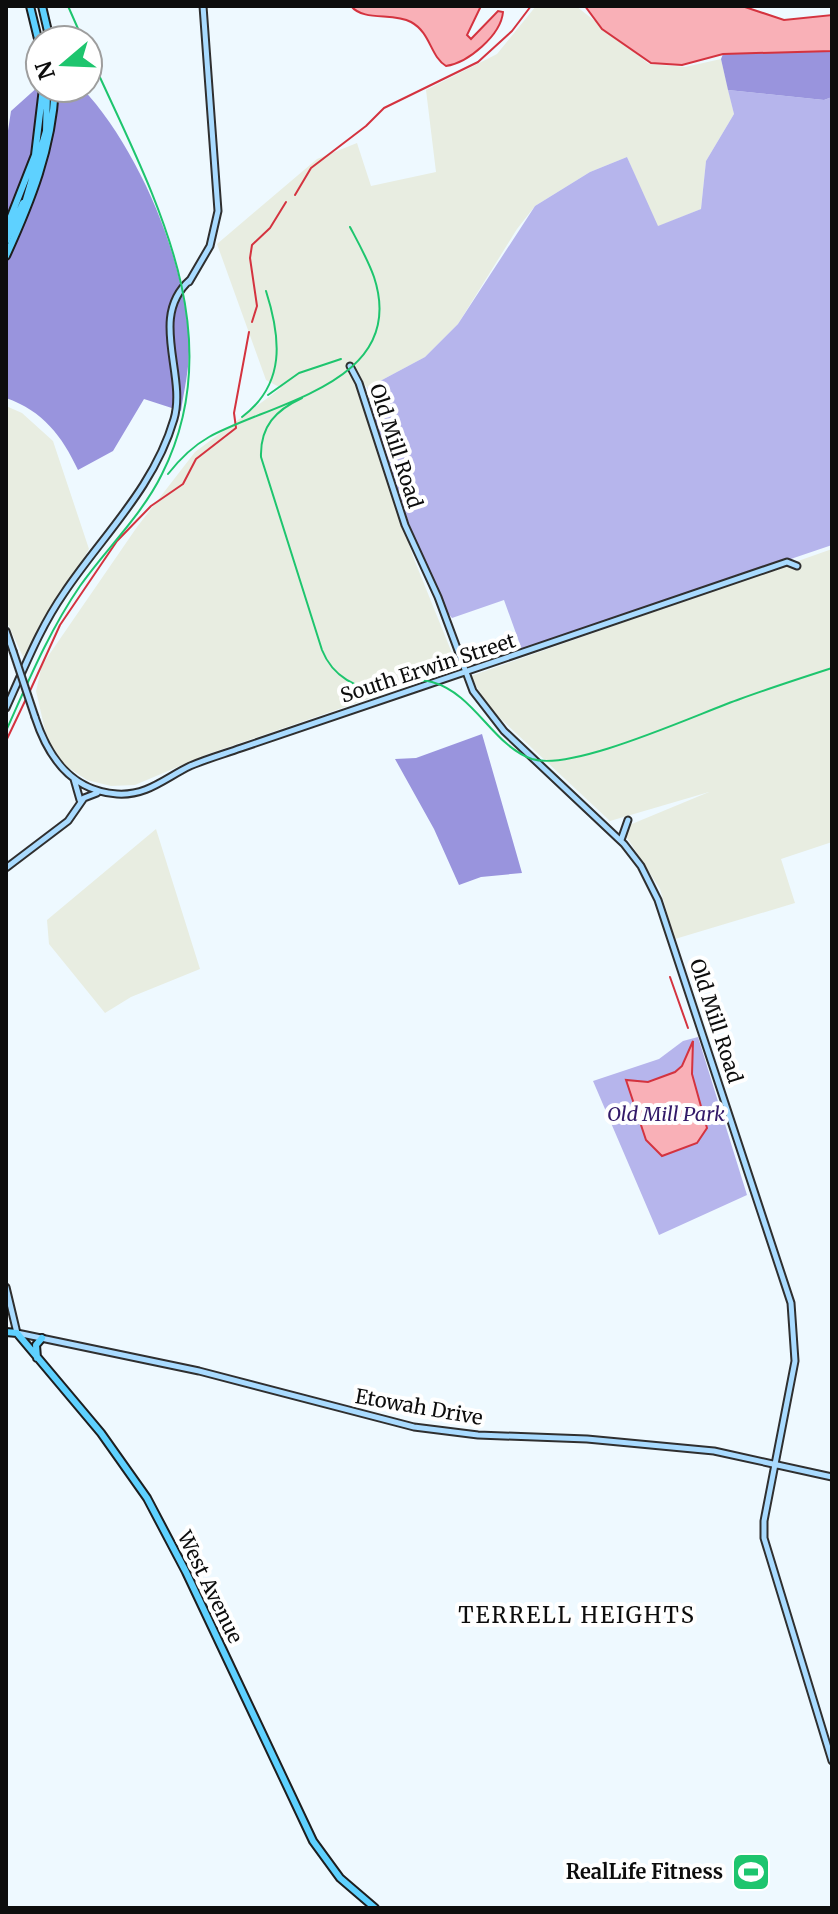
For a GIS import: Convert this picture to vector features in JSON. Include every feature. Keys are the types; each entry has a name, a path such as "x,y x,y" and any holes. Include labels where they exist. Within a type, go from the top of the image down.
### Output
{"main road":[{"path":"6,256 24,203 39,139 43,104"},
{"path":"6,241 47,150 53,104"},
{"path":"6,229 24,203"},
{"name":"Etowah Drive","path":"6,1332 17,1333"},
{"name":"West Avenue","path":"17,1333 137,1481 173,1544 313,1841 340,1878 375,1908"},
{"path":"37,1358 36,1345 42,1338"}],"street":[{"path":"6,708 55,607 133,502 157,462 178,400 170,321 180,294 210,246 218,211 203,6"},
{"name":"Old Mill Road","path":"350,366 358,380 407,532 438,597 464,672 497,724 621,841 645,872 658,900 790,1298 795,1361 764,1521 766,1554 832,1761"},
{"name":"South Erwin Street","path":"74,779 102,792 127,794 151,788 196,764 787,562 797,566"},
{"path":"6,631 50,754 74,779 80,802"},
{"path":"6,868 68,821 87,786"},
{"path":"80,802 102,792"},
{"path":"621,841 628,820"},
{"name":"West Avenue","path":"6,1287 17,1333"},
{"name":"Etowah Drive","path":"17,1333 199,1371 414,1427 478,1435 601,1440 692,1448 832,1477"}],"shaded area":[{"path":"351,6 481,6 467,35 471,39 498,11 503,12 496,30 482,46 464,60 446,66 423,32 411,22 363,14"},
{"path":"536,6 576,6 649,64 685,67 721,59 734,114 706,161 701,209 657,227 627,157 590,172 535,206 517,229 458,324 425,357 367,388 347,361 414,559 458,668 208,754 135,785 111,786 87,780 51,756 36,691 42,665 137,527 195,452 281,388 266,380 217,244 317,159 357,143 371,186 436,172 426,90 497,54"},
{"path":"585,6 742,6 784,20 832,15 832,51 723,54 682,65 651,63 602,29"},
{"path":"832,51 832,97 824,100 728,90 721,59 723,54"},
{"path":"24,99 24,104 95,104 123,143 141,176 157,210 180,282 189,350 181,411 144,399 113,451 78,470 50,426 31,410 6,398 6,144 11,111"},
{"path":"6,406 22,413 53,441 89,549 24,659 6,620"},
{"path":"832,549 832,842 781,859 795,903 675,939 660,889 626,836 627,826 709,792 610,821 487,706 471,676"},
{"path":"482,734 522,873 481,877 459,885 434,829 395,759 416,758"},
{"path":"156,829 200,969 131,997 105,1013 49,944 47,920"},
{"path":"693,1041 692,1074 707,1128 697,1143 662,1156 646,1140 626,1080 648,1082 675,1072 682,1066"}],"green space":[{"path":"728,90 824,100 832,97 832,545 522,650 504,600 452,618 447,612 414,538 377,431 367,388 425,357 458,324 535,206 590,172 627,157 658,226 701,209 706,161 734,114"},
{"name":"Old Mill Park","path":"698,1037 747,1195 659,1235 593,1081 659,1059 683,1041"}],"waterway":[{"path":"295,195 311,168 366,126 384,108 478,62 512,31 531,6"},
{"path":"252,322 257,306 250,258 252,245 270,228 286,202"},
{"path":"29,693 60,625 117,541 151,506 183,484 196,459 236,428 234,413 249,332"},
{"path":"6,741 26,699"},
{"path":"670,977 688,1028"}],"railway":[{"path":"68,6 76,24"},
{"path":"6,731 69,603 154,489 182,420 190,365 186,312 174,258 157,205 104,86"},
{"path":"168,474 209,437 328,384 354,365 372,342 380,313 374,277 350,227"},
{"path":"242,417 256,404 273,375 277,343 266,291"},
{"path":"268,395 299,373 341,359"},
{"path":"302,398 271,420 263,436 261,457 322,650 332,667 347,680 375,689 413,681 432,682 460,697 518,752 532,759 551,761 604,750 832,668"}],"place":[{"name":"RealLife Fitness","path":"751,1872"}],"district":[{"name":"TERRELL HEIGHTS","path":"577,1615"}]}
